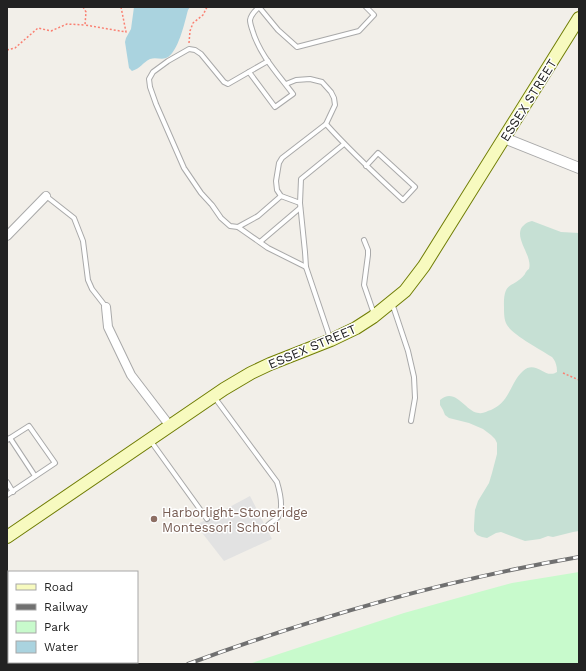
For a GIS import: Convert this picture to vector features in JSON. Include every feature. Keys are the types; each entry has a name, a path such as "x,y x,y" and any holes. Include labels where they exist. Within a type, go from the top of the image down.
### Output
{"main road":[{"name":"ESSEX STREET","path":"7,537 150,439 251,373 356,328 375,316 405,291 424,266 579,18"}],"street":[{"path":"504,138 579,168"},
{"path":"7,236 46,196"},
{"path":"106,307 108,327 132,375 170,426"}],"lane":[{"path":"249,72 275,107 293,94 268,61 254,35 250,24 250,19 252,14 259,7 278,30 297,47 359,31 374,15 366,7"},
{"path":"268,61 228,84 224,82 200,54 195,50 189,49 153,72 150,79 150,87 184,168 201,193 221,218 230,226 238,227 268,248 306,267"},
{"path":"286,84 296,80 310,79 322,82 331,92 335,105 326,124 282,158 279,163 276,181 277,190 280,196 300,203"},
{"path":"326,124 366,166 403,200 415,187 378,153 366,166"},
{"path":"331,340 306,267 300,208 300,179 344,144"},
{"path":"46,196 74,218 83,241 88,280 92,289 106,307"},
{"path":"238,227 258,216 280,196"},
{"path":"260,242 300,208"},
{"path":"364,240 368,250 368,255 364,285 375,316"},
{"path":"392,302 406,344 414,377 415,398 411,421"},
{"path":"214,396 277,482 281,506 278,517 268,525"},
{"path":"7,496 55,463 29,426 8,439 35,476"},
{"path":"150,439 207,519"},
{"path":"7,482 13,492"}],"path":[{"path":"83,7 86,12 85,25"},
{"path":"7,50 15,48 38,28 51,31 67,24 85,25 126,32 121,7"},
{"path":"189,49 190,31 193,23 203,15 208,7"},
{"path":"562,373 579,380"}],"green space":[{"path":"532,221 561,232 579,233 579,531 525,541 501,532 487,538 477,535 474,531 475,510 478,501 489,483 497,454 497,443 491,435 483,429 469,423 449,418 445,415 440,405 440,400 451,396 461,401 474,412 484,413 498,406 502,402 518,376 528,368 536,368 548,374 557,372 556,364 552,357 510,329 505,319 505,293 510,286 521,279 529,269 530,264 520,237 520,232 524,225"},
{"path":"579,572 579,664 249,664 404,613 479,592 512,583"}],"shaded area":[{"path":"250,496 272,539 224,561 196,525"}],"water":[{"path":"134,7 190,7 177,44 170,55 164,59 150,59 132,71 129,68 125,42 131,29"}],"railway":[{"path":"188,664 284,631 381,602 480,577 579,557"}],"place":[{"name":"Harborlight-Stoneridge Montessori School","path":"154,519"}]}
